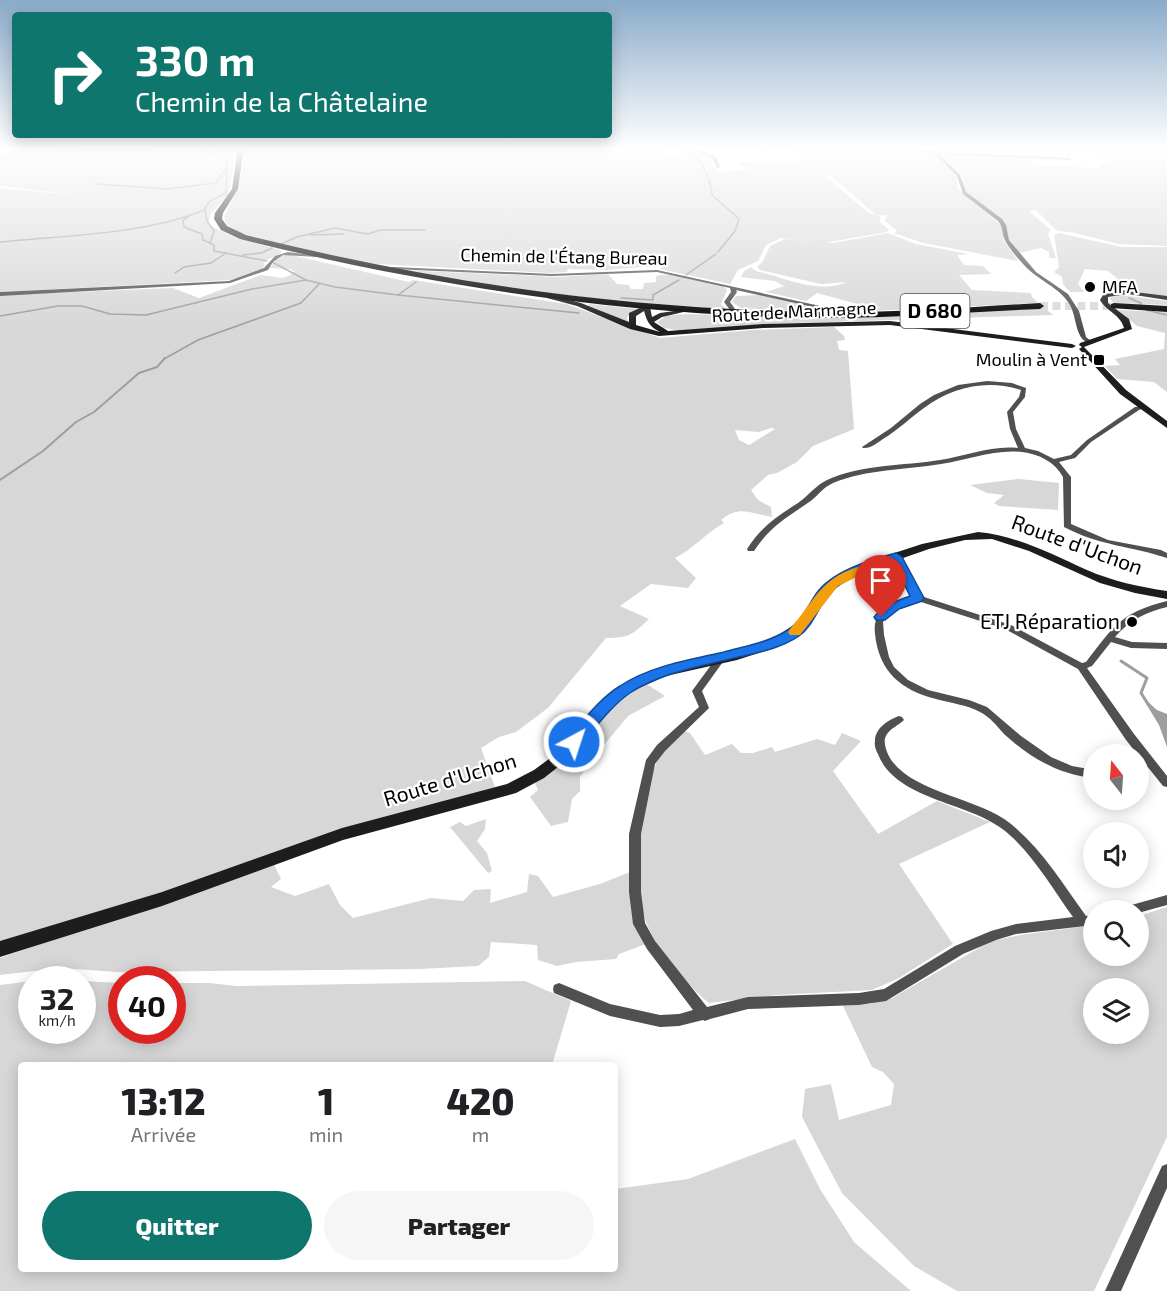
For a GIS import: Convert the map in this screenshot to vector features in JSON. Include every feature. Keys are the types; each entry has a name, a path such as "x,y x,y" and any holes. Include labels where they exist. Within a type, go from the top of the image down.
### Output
{"main road":[{"name":"D 680","path":"222,208 219,213 220,224 231,232 285,250 424,279 549,297 686,310 830,315 1040,306"},
{"path":"1167,298 1119,293 1105,296 1103,300 1105,304 1126,321 1128,329 1085,345 1123,392 1167,425"},
{"name":"Route de Marmagne","path":"549,297 579,304 633,327 659,334 763,326 905,323 1072,346 1085,345"},
{"path":"1114,306 1167,309"},
{"path":"633,327 632,315 646,307 650,321"},
{"name":"Route de Marmagne","path":"686,310 660,315 650,321 654,326 665,331 696,332"},
{"name":"Route d'Uchon","path":"0,950 162,899 342,834 511,789 527,781 562,756 606,705 625,689 662,672 773,644 795,632 833,583 852,573 957,537 991,536 1104,580 1134,590 1167,595"}],"street":[{"path":"984,208 1004,225 1007,240 1034,273 1066,295 1076,310 1085,345"},
{"path":"0,294 230,282 266,269 270,261 285,250"},
{"name":"Chemin de l'Étang Bureau","path":"394,268 552,275 649,270 678,274 831,309"},
{"path":"732,287 732,295 727,302 735,313"},
{"name":"Chemin de l'Étang Bureau","path":"732,295 757,292"},
{"path":"865,447 896,429 924,404 940,395 979,384 1006,383 1024,389 1022,397 1010,412 1012,429 1022,449"},
{"path":"1053,461 1073,457 1089,441 1137,408 1142,407"},
{"path":"751,549 759,534 779,518 810,499 817,489 828,483 867,472 1022,449 1053,461 1061,467 1067,477 1067,525 1100,540 1132,548 1158,551 1167,556"},
{"path":"1158,551 1167,543"},
{"path":"896,557 918,598"},
{"path":"1083,774 1059,765 1027,746 983,709 925,694 912,687 894,673 886,659 879,622 881,617 894,606 918,598 1008,627 1081,668 1134,744"},
{"path":"1081,668 1089,664 1123,619 1149,608 1167,604"},
{"path":"1110,638 1131,645 1167,646"},
{"path":"705,1015 651,945 639,924 635,892 634,834 650,763 661,748 704,708 697,691 720,659"},
{"path":"899,720 884,730 880,736 879,745 885,760 896,772 919,787 1003,823 1018,837 1083,914"},
{"path":"1149,763 1167,783"},
{"path":"1149,905 1167,900"},
{"path":"559,989 610,1010 660,1021 705,1015 748,1003 859,999 886,995 959,950 995,934 1083,921"},
{"path":"1113,1291 1167,1172"}],"shaded area":[{"path":"0,208 216,208 211,214 208,224 236,238 281,250 281,253 265,261 263,269 251,275 230,280 0,292"},
{"path":"228,208 863,208 869,213 880,216 880,222 889,230 823,243 781,238 766,245 758,261 738,270 730,284 660,269 664,265 607,270 568,269 567,272 550,273 359,263 240,233 226,224 224,216"},
{"path":"868,208 981,208 1001,225 1004,241 1018,261 923,243 894,233 897,231 885,221 887,215 876,215"},
{"path":"986,208 1167,208 1167,246 1119,244 1071,232 1057,231 1036,210 1029,211 1051,230 1048,234 1056,258 1049,258 1049,252 1041,248 1019,253 1009,239 1004,222"},
{"path":"888,233 916,244 969,254 957,255 964,265 983,266 991,274 959,275 972,290 1031,293 1038,303 831,313 741,308 732,302 736,296 759,295 829,311 882,308 817,293 806,301 766,292 784,286 775,281 741,277 744,271 751,267 756,271 802,284 836,286 847,282 821,284 760,270 757,267 763,261 770,246 785,239 833,243"},
{"path":"1059,233 1122,247 1167,247 1167,297 1140,292 1124,284 1108,271 1085,269 1078,284 1084,292 1070,292 1063,284 1062,277 1054,272 1059,267 1054,235"},
{"path":"283,255 291,255 409,282 413,280 566,304 660,338 753,330 834,327 844,336 845,340 837,341 839,350 848,351 854,429 813,446 797,462 777,473 768,475 751,490 758,500 771,507 772,517 746,511 734,512 721,520 724,523 675,558 696,578 688,588 651,584 620,606 649,619 630,635 606,638 548,708 516,732 499,737 481,748 495,787 0,943 0,295 173,288 199,298 261,275 283,278 295,272 290,269 270,268","holes":["775,429 749,445 739,440 735,430 759,432"]},
{"path":"401,270 557,277 608,274 617,284 629,285 631,289 643,289 644,283 656,282 656,276 672,275 723,286 727,290 721,304 726,309 616,301 483,285"},
{"path":"1120,295 1167,301 1167,305 1114,303 1109,298"},
{"path":"588,305 638,309 627,317 628,323"},
{"path":"1046,309 1053,315 765,324 682,331 664,328 657,322 666,316 685,314 860,318"},
{"path":"1118,310 1167,312 1167,392 1154,382 1117,379 1105,366 1120,365 1115,359 1164,349 1165,333 1137,326"},
{"path":"1019,479 1059,483 1058,510 999,506 994,503 1004,495 987,493 970,485"},
{"path":"645,683 665,696 628,716 580,777 580,791 572,799 568,822 551,826 530,797 538,790 535,783 563,762 613,707"},
{"path":"1147,701 1157,710 1167,714 1167,747 1159,725 1145,702"},
{"path":"684,731 690,733 705,755 732,744 741,753 753,753 772,747 775,752 817,739 835,745 842,733 861,741 833,771 878,834 937,801 990,822 899,864 953,944 899,978 872,990 777,995 709,1003 682,977 658,946 642,908 640,888 640,840 652,773 661,754"},
{"path":"486,819 485,829 477,841 487,853 492,871 488,873 450,827 460,822 466,826"},
{"path":"274,864 281,879 271,887 295,896 329,884 340,905 353,918 431,898 463,901 474,890 491,889 490,903 527,892 529,874 538,876 553,897 600,884 630,872 634,919 640,936 646,944 619,954 616,959 557,966 538,960 537,945 491,942 489,957 478,966 419,969 186,971 186,966 108,966 108,971 96,971 96,966 18,966 18,973 0,975 0,958"},
{"path":"1167,907 1167,1137 1094,1291 957,1291 914,1266 842,1193 802,1117 805,1089 831,1084 839,1120 891,1105 894,1084 883,1072 872,1067 843,1006 870,1004 892,998 991,941 1083,926 1083,966 1149,966 1149,913"},
{"path":"525,981 571,1001 553,1062 18,1062 18,1272 618,1272 618,1189 688,1179 795,1139 820,1189 854,1242 911,1291 0,1291 0,985 18,983 18,1044 96,1044 96,982 108,982 108,1044 186,1044 186,983 236,986"}],"waterway":[{"path":"205,208 207,221 214,231 210,243"},
{"path":"718,252 735,231 739,219 727,208"},
{"path":"0,242 156,225 205,210"},
{"path":"188,217 183,220 184,227 202,234 203,240 210,243"},
{"path":"281,244 297,237 335,228 367,234 381,230 425,230"},
{"path":"310,235 344,234"},
{"path":"210,243 214,245 214,251 226,253"},
{"path":"243,255 261,253 272,248"},
{"path":"175,273 184,267 211,263 226,253"},
{"path":"226,253 267,261"},
{"path":"686,275 716,254"},
{"path":"272,262 306,280"},
{"path":"0,316 58,306 82,306 110,314 146,315 252,289 306,280"},
{"path":"306,280 335,287 398,295"},
{"path":"621,298 653,300 653,295 679,280"},
{"path":"398,295 416,282"},
{"path":"164,359 198,340 301,303 319,284"},
{"path":"398,295 579,313"},
{"path":"1129,298 1141,303 1140,305"},
{"path":"1146,310 1167,315"},
{"path":"0,480 43,451 76,422 94,412 139,373 157,367 164,359"},
{"path":"1121,661 1147,678 1141,693 1148,704"}],"tunnel":[{"path":"1040,306 1114,306"}],"slow traffic":[{"path":"795,632 833,583 862,569"}],"place":[{"name":"MFA","path":"1090,287"},
{"name":"Moulin à Vent","path":"1099,360"},
{"name":"ETJ Réparation","path":"1132,622"}],"route":[{"path":"574,742 606,705 625,689 662,672 773,644 795,632 833,583 852,573 896,557 918,598 894,606 881,617"}]}
